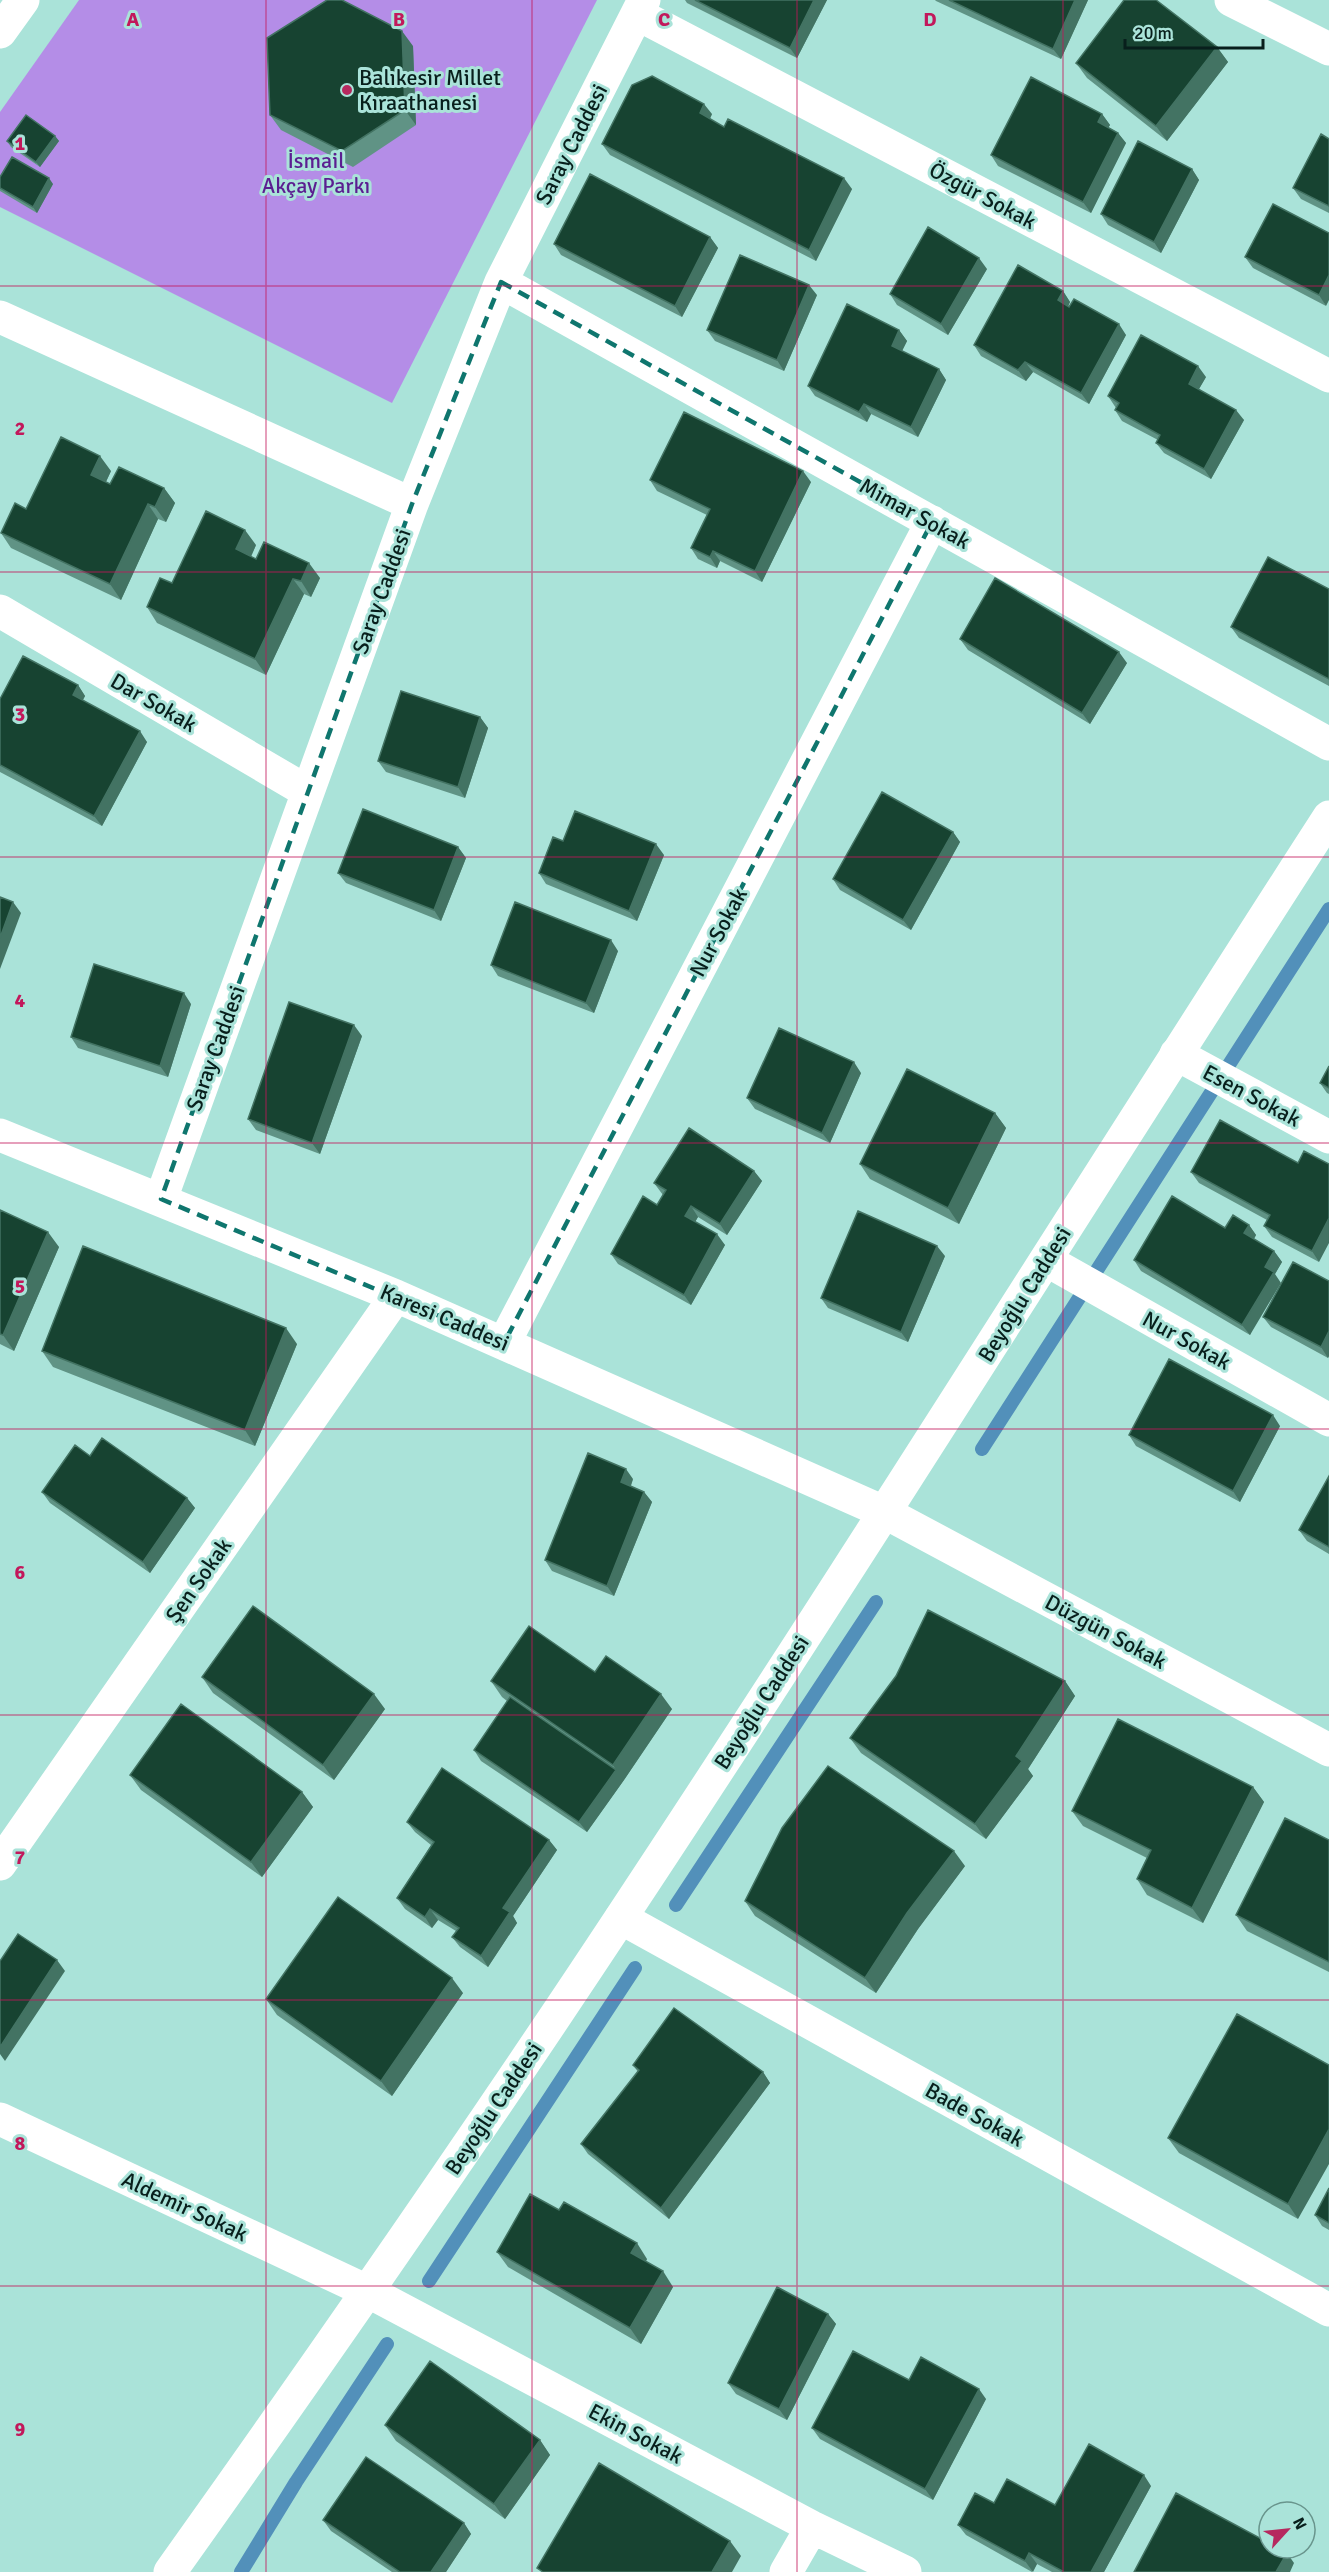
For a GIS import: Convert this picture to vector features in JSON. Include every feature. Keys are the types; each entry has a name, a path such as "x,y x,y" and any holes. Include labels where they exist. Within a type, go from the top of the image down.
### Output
{"street":[{"path":"0,32 23,0"},
{"path":"1231,0 1277,10 1329,49"},
{"name":"Saray Caddesi","path":"160,1199 412,504 501,282 640,7"},
{"name":"Özgür Sokak","path":"640,7 1329,376"},
{"name":"Mimar Sokak","path":"501,282 1329,744"},
{"path":"0,317 412,504"},
{"name":"Nur Sokak","path":"504,1342 932,522"},
{"name":"Dar Sokak","path":"0,611 308,792"},
{"name":"Beyoğlu Caddesi","path":"170,2572 369,2292 621,1918 884,1512 1057,1266 1188,1061 1329,817"},
{"name":"Esen Sokak","path":"1188,1061 1329,1137"},
{"name":"Karesi Caddesi","path":"0,1135 504,1342 884,1512"},
{"name":"Nur Sokak","path":"1057,1266 1329,1420"},
{"name":"Şen Sokak","path":"0,1864 396,1296"},
{"name":"Düzgün Sokak","path":"884,1512 1329,1750"},
{"name":"Bade Sokak","path":"621,1918 1329,2310"},
{"name":"Aldemir Sokak","path":"0,2119 369,2292"},
{"name":"Ekin Sokak","path":"369,2292 812,2527 905,2572"},
{"path":"786,2572 812,2527"}],"highlighted area":[{"path":"501,282 932,522 504,1343 161,1199 412,504"}],"green space":[{"name":"İsmail Akçay Parkı","path":"79,0 597,0 392,403 0,207 0,112"}],"building":[{"name":"Balıkesir Millet Kıraathanesi","path":"327,0 342,0 402,31 405,110 342,151 270,115 267,38"},
{"path":"695,0 814,0 790,48"},
{"path":"949,0 1075,0 1053,49"},
{"path":"1124,0 1156,0 1217,47 1156,126 1076,63"},
{"path":"652,76 704,104 700,113 724,127 728,119 844,178 809,250 602,144 632,85"},
{"path":"1031,77 1102,114 1098,122 1118,133 1083,202 991,155"},
{"path":"26,115 55,136 36,162 7,141"},
{"path":"1321,134 1329,139 1329,206 1293,188"},
{"path":"1138,141 1192,169 1154,242 1101,214"},
{"path":"12,157 49,178 33,207 0,188 0,177"},
{"path":"590,174 710,237 675,306 554,244"},
{"path":"1273,204 1329,233 1329,275 1319,295 1245,257"},
{"path":"928,227 979,258 941,324 890,294"},
{"path":"740,255 809,285 777,360 707,330"},
{"path":"1018,265 1063,291 1058,300 1069,307 1074,299 1119,324 1081,393 1025,362 1018,370 974,345"},
{"path":"847,304 899,330 892,346 939,369 911,427 864,404 859,412 808,386"},
{"path":"1141,335 1198,366 1189,384 1236,410 1204,469 1156,443 1160,435 1115,410 1119,403 1108,396"},
{"path":"684,412 803,471 755,571 713,551 710,557 691,548 710,509 650,480"},
{"path":"61,437 100,456 91,475 110,484 119,467 164,488 155,507 148,504 110,584 1,533 15,503 26,509"},
{"path":"206,511 245,530 236,549 256,559 264,542 309,563 301,581 293,579 255,659 147,607 160,578 172,583"},
{"path":"1268,557 1329,589 1329,679 1231,627"},
{"path":"995,578 1119,652 1082,713 960,639"},
{"path":"23,656 78,685 73,695 140,731 94,816 0,765 0,699"},
{"path":"401,691 480,717 458,787 378,761"},
{"path":"882,792 953,832 903,920 833,879"},
{"path":"363,809 458,847 434,910 338,873"},
{"path":"575,811 656,844 629,911 539,873 553,837 563,841"},
{"path":"0,897 13,902 0,938"},
{"path":"515,902 611,940 586,1003 491,965"},
{"path":"94,964 184,993 160,1066 71,1037"},
{"path":"289,1002 354,1025 312,1143 248,1119"},
{"path":"779,1028 854,1062 822,1133 747,1098"},
{"path":"1329,1066 1329,1088 1320,1083"},
{"path":"907,1069 995,1113 948,1208 860,1164"},
{"path":"1220,1120 1298,1163 1304,1151 1329,1164 1329,1218 1312,1251 1264,1226 1270,1215 1191,1172"},
{"path":"689,1128 754,1171 720,1224 691,1206 685,1216 717,1234 684,1295 611,1254 643,1196 657,1205 666,1190 654,1183"},
{"path":"1172,1196 1225,1228 1233,1215 1249,1225 1244,1233 1274,1251 1265,1267 1274,1272 1242,1325 1134,1260"},
{"path":"0,1210 48,1232 3,1335 0,1334"},
{"path":"858,1211 937,1246 901,1332 821,1298"},
{"path":"83,1246 286,1328 245,1430 42,1351"},
{"path":"1293,1262 1329,1281 1329,1331 1321,1347 1263,1317"},
{"path":"1169,1359 1273,1415 1233,1491 1129,1435"},
{"path":"102,1438 187,1498 143,1562 42,1492 75,1445 90,1456"},
{"path":"588,1453 626,1469 621,1482 644,1492 607,1586 545,1560"},
{"path":"1329,1476 1329,1547 1299,1530"},
{"path":"253,1606 374,1694 323,1765 202,1677"},
{"path":"928,1610 1065,1681 1016,1756 1022,1761 975,1824 850,1738 896,1676"},
{"path":"529,1626 595,1672 606,1656 661,1694 613,1765 491,1681"},
{"path":"510,1697 616,1770 579,1822 474,1750"},
{"path":"181,1704 302,1792 251,1862 130,1775"},
{"path":"1118,1719 1253,1787 1192,1908 1137,1879 1151,1850 1072,1811"},
{"path":"828,1766 954,1851 907,1913 865,1978 745,1901 782,1828"},
{"path":"442,1768 549,1840 503,1908 510,1912 481,1956 452,1937 459,1928 430,1909 425,1917 397,1898 434,1842 407,1822"},
{"path":"1285,1818 1329,1840 1329,1962 1236,1915"},
{"path":"338,1897 452,1978 381,2081 266,1999"},
{"path":"18,1934 57,1960 0,2047 0,1961"},
{"path":"674,2008 763,2072 661,2208 581,2144 639,2070 633,2065"},
{"path":"1237,2014 1329,2065 1329,2129 1288,2204 1168,2138"},
{"path":"1329,2188 1329,2223 1315,2215"},
{"path":"530,2194 559,2210 564,2202 637,2243 631,2253 663,2271 630,2328 497,2252"},
{"path":"777,2287 828,2314 779,2409 728,2383"},
{"path":"853,2351 909,2380 921,2357 979,2389 925,2489 812,2428"},
{"path":"430,2361 540,2440 494,2504 385,2425"},
{"path":"1089,2444 1144,2475 1091,2572 1064,2572 1029,2553 1025,2561 958,2525 975,2493 994,2503 1007,2479 1055,2505"},
{"path":"366,2457 464,2523 431,2572 400,2572 323,2520"},
{"path":"599,2463 730,2541 712,2572 543,2572 537,2568"},
{"path":"1176,2493 1257,2537 1257,2560 1283,2560 1276,2572 1134,2572"}],"waterway":[{"path":"982,1449 1329,909"},
{"path":"676,1905 876,1602"},
{"path":"429,2281 635,1968"},
{"path":"241,2572 296,2482 387,2344"}],"place":[{"name":"Balıkesir Millet Kıraathanesi","path":"347,90"}]}
